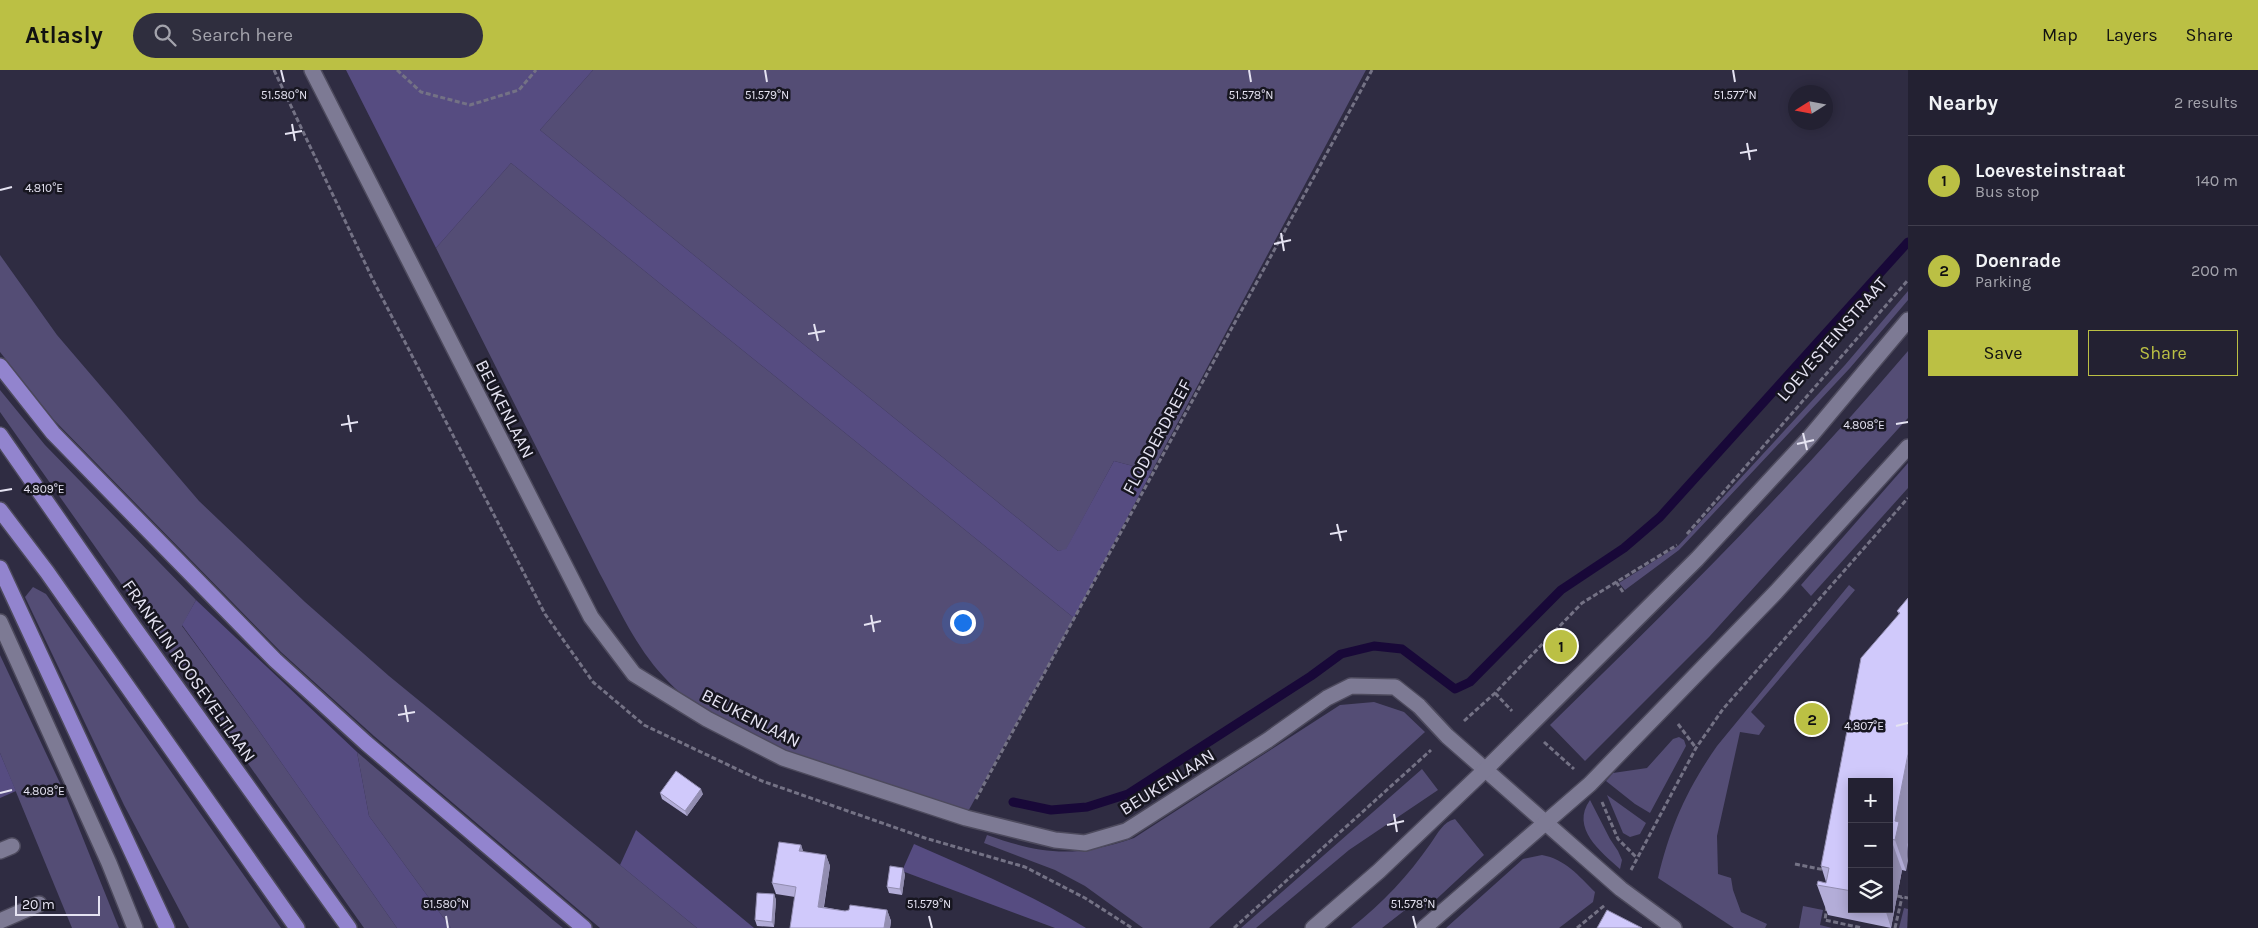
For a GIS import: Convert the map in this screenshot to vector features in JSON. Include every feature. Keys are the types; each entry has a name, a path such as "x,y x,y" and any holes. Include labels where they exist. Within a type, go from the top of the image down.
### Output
{"main road":[{"path":"0,366 53,433 275,660 366,743 584,928"},
{"name":"FRANKLIN ROOSEVELTLAAN","path":"0,435 128,620 349,928"},
{"path":"0,510 47,572 297,928"},
{"path":"0,568 167,928"}],"street":[{"name":"BEUKENLAAN","path":"312,70 591,617 634,674 707,719 783,758 966,818 1055,840 1085,843 1126,831 1268,740 1327,698 1351,686 1395,687 1419,706 1447,736 1621,889 1674,928"},
{"path":"1312,928 1379,871 1486,769 1697,559 1809,438 1908,320"},
{"path":"1424,928 1590,784 1776,592 1908,448"},
{"path":"0,622 109,863 135,928"},
{"path":"0,921 39,904"}],"path":[{"path":"397,70 421,92 470,105 519,90 536,70"},
{"name":"FLODDERDREEF","path":"966,818 1372,70"},
{"name":"LOEVESTEINSTRAAT","path":"1234,928 1495,693 1582,603 1677,546 1908,280"},
{"path":"1637,858 1696,748 1723,709 1908,498"},
{"path":"1616,582 1623,592"},
{"path":"1548,637 1563,653"},
{"path":"1675,720 1696,748"},
{"path":"953,846 1025,867 1085,898 1132,928"},
{"path":"1795,864 1833,872"},
{"path":"1895,928 1900,897 1908,898"},
{"path":"1828,900 1825,920 1862,928"}],"shaded area":[{"path":"346,70 593,70 540,130 1058,551 1066,549 1114,461 1152,471 1074,618 511,163 436,248"},
{"path":"593,70 1366,70 1152,471 1114,461 1066,550 1058,551 540,130"},
{"path":"511,163 1074,618 965,817 846,778 804,762 726,725 692,702 664,677 645,653 600,574 436,248"},
{"path":"0,255 57,335 199,501 305,602 389,676 697,928 600,928 374,736 281,652 54,420 0,352"},
{"path":"1908,291 1908,300 1850,368 1679,550 1625,590 1619,583 1678,546 1845,365"},
{"path":"1908,351 1908,418 1709,637 1585,761 1550,725 1688,589 1778,496"},
{"path":"0,390 45,445 196,600 182,626 255,725 397,928 364,928 0,412"},
{"path":"1908,463 1908,488 1811,596 1801,585"},
{"path":"1849,585 1855,590 1751,712 1765,726 1759,735 1740,732 1717,836 1718,874 1731,878 1741,912 1767,924 1765,928 1734,928 1658,878 1668,842 1688,793 1717,746"},
{"path":"33,587 46,594 281,928 189,928 124,805 25,597"},
{"path":"196,600 357,752 369,816 451,928 397,928 255,725 182,625"},
{"path":"0,655 66,796 119,928 72,928 0,753"},
{"path":"1374,702 1404,712 1425,732 1209,928 1143,928 1085,886 1055,870 984,843 987,835 1025,847 1043,850 1077,851 1094,849 1134,838 1340,705"},
{"path":"1679,737 1684,740 1686,746 1650,813 1635,804 1606,781 1613,773 1647,768 1673,739"},
{"path":"357,752 563,928 451,928 369,816"},
{"path":"0,753 16,791 0,798"},
{"path":"1422,769 1438,790 1349,850 1256,928 1241,928"},
{"path":"1607,795 1646,823 1640,834 1630,837 1623,833"},
{"path":"1590,800 1622,860 1620,869 1590,839 1586,830 1585,810"},
{"path":"1455,819 1484,855 1429,906 1409,907 1382,928 1351,928 1374,909 1413,867 1441,828"},
{"path":"636,830 754,928 697,928 620,865"},
{"path":"914,844 1023,893 1086,928 1055,928 902,871"},
{"path":"1542,855 1558,860 1577,874 1595,892 1593,902 1559,928 1446,928 1523,859"},
{"path":"1803,906 1823,910 1820,925 1832,928 1799,928"},
{"path":"1904,908 1908,909 1907,928 1899,928"}],"building":[{"path":"1908,598 1908,754 1895,821 1899,822 1895,840 1893,840 1893,778 1848,778 1848,890 1817,885 1818,881 1826,883 1829,868 1821,866 1861,658 1900,613 1897,611"},
{"path":"676,771 701,789 685,811 660,793"},
{"path":"779,842 801,845 799,851 826,855 818,907 845,911 849,910 850,905 887,910 884,928 790,928 796,887 772,883"},
{"path":"890,866 903,868 900,889 887,887"},
{"path":"757,893 774,894 772,922 755,920"},
{"path":"1607,910 1642,928 1597,928"}],"waterway":[{"path":"1013,802 1051,810 1087,807 1128,794 1311,676 1341,654 1374,646 1402,649 1455,689 1470,682 1561,590 1624,548 1660,517 1908,242"}],"place":[{"name":"Loevesteinstraat","path":"1561,646"},
{"name":"Doenrade","path":"1812,719"}]}
